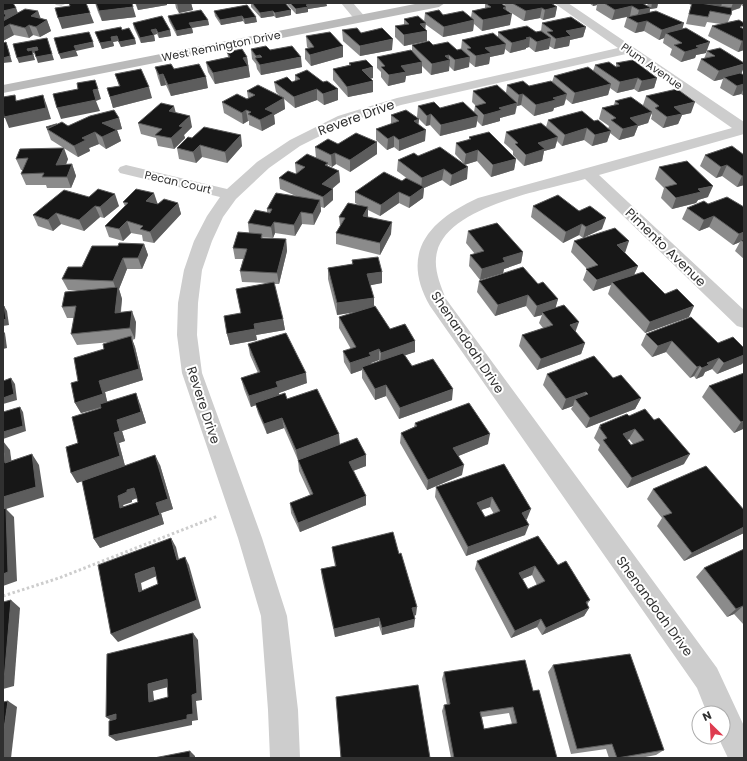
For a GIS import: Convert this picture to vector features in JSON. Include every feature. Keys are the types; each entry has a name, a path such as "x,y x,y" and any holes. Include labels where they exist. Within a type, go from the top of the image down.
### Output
{"street":[{"path":"346,3 360,18"},
{"name":"West Remington Drive","path":"3,89 439,3"},
{"name":"Plum Avenue","path":"560,3 744,129"},
{"name":"Revere Drive","path":"285,758 283,710 274,616 239,508 192,373 187,335 188,303 193,270 214,216 230,195 262,165 295,143 337,122 370,110 628,50"},
{"name":"Shenandoah Drive","path":"719,705 707,678 441,307 428,283 426,265 428,248 443,225 454,216 484,202 744,129"},
{"name":"Pecan Court","path":"126,170 230,195"},
{"name":"Pimento Avenue","path":"588,173 744,321"},
{"name":"Shenandoah Drive","path":"731,732 743,758"}],"path":[{"path":"3,596 60,578 239,508"}],"building":[{"path":"3,3 13,3 16,8 3,11"},
{"path":"69,3 86,3 90,13 58,18 55,8 70,6"},
{"path":"96,3 132,3 133,7 99,11"},
{"path":"252,3 285,3 291,10 275,13 273,11 260,13"},
{"path":"290,3 314,3 306,5 308,7 296,9"},
{"path":"485,3 501,3 506,7 503,8 512,14 483,20 472,11 491,7"},
{"path":"512,3 551,3 557,7 545,10 542,8 526,11"},
{"path":"604,3 642,3 651,8 639,10 632,6 615,10"},
{"path":"692,3 732,8 731,15 710,11 708,17 689,14"},
{"path":"247,5 256,17 244,19 242,16 220,20 214,11"},
{"path":"25,9 38,11 31,16 47,20 36,27 29,25 25,28 10,24 3,28 3,21"},
{"path":"201,10 208,20 189,23 192,28 176,31 168,16"},
{"path":"439,10 443,15 463,11 474,20 444,27 425,13"},
{"path":"3,11 6,16 3,18"},
{"path":"656,11 684,23 662,30 647,21 638,23 627,17"},
{"path":"162,16 170,30 158,33 156,29 151,30 154,35 140,38 133,23"},
{"path":"418,16 426,23 420,24 427,31 404,35 395,26 409,24 404,19"},
{"path":"571,17 586,27 566,31 571,36 556,39 547,32 553,31 542,23"},
{"path":"739,20 744,23 744,26 740,27 744,29 744,41 712,26"},
{"path":"527,26 536,32 541,31 551,38 537,42 530,37 526,38 528,39 512,43 498,32"},
{"path":"121,27 122,30 129,28 135,39 119,42 117,36 111,37 112,41 100,43 95,32"},
{"path":"357,28 361,33 382,28 393,39 360,46 342,30"},
{"path":"686,28 710,42 696,46 699,48 685,52 674,45 682,43 666,33"},
{"path":"89,32 93,42 74,46 76,50 59,54 54,38"},
{"path":"330,32 343,46 310,55 305,49 314,47 306,36"},
{"path":"493,33 506,44 485,48 491,53 476,56 467,49 471,48 462,40"},
{"path":"47,38 52,54 36,57 34,51 38,50 37,47 27,49 28,51 32,50 33,55 17,58 13,44"},
{"path":"429,41 433,45 448,42 457,50 461,49 470,57 455,60 449,55 445,56 450,60 432,64 412,45"},
{"path":"6,42 10,56 3,58 3,43"},
{"path":"266,46 270,50 292,46 301,57 260,65 255,58 262,57 260,55 256,56 251,49"},
{"path":"720,48 744,64 719,71 701,59 715,56 707,51"},
{"path":"242,49 247,57 243,58 248,66 213,73 206,62 230,57 227,52"},
{"path":"411,50 422,62 401,66 406,72 389,75 381,67 385,66 377,57"},
{"path":"366,60 373,67 362,70 373,81 347,87 333,69 351,65 349,63"},
{"path":"633,60 657,78 642,81 638,78 620,82 595,65 609,62 616,67 620,66 616,63"},
{"path":"171,64 174,69 199,64 206,77 168,85 163,74 159,75 155,67"},
{"path":"588,67 611,84 575,93 554,76"},
{"path":"141,69 149,87 110,97 107,88 120,86 115,74"},
{"path":"307,70 323,82 327,81 338,89 323,94 317,89 294,97 274,82 287,77 292,82 300,79 295,75"},
{"path":"740,73 744,75 744,84 737,86 724,77"},
{"path":"95,80 98,89 93,90 96,100 57,108 53,94 78,89 77,83"},
{"path":"523,81 529,86 551,81 567,94 553,98 556,100 536,105 523,94 519,95 507,85"},
{"path":"258,85 284,98 265,109 274,113 260,120 248,114 251,112 246,110 242,113 222,102 237,94 247,99 255,95 247,91"},
{"path":"497,85 517,103 499,108 502,110 484,115 475,106 486,103 473,91"},
{"path":"677,89 695,102 674,107 682,114 667,117 655,108 659,106 646,96"},
{"path":"15,95 16,101 43,95 46,108 4,117 3,97"},
{"path":"631,97 652,112 630,118 638,125 623,129 611,120 616,118 602,108 619,104 615,101"},
{"path":"434,102 440,108 463,102 478,116 441,125 431,114 427,116 418,106"},
{"path":"161,103 174,106 169,111 190,116 179,126 183,127 171,138 155,135 162,129 138,123"},
{"path":"114,110 119,118 102,123 117,130 102,137 95,132 82,138 86,140 74,146 47,129 62,122 68,126 90,116"},
{"path":"406,110 419,119 414,121 426,130 399,140 394,136 388,139 376,129 399,121 391,115"},
{"path":"582,111 594,121 598,120 611,131 595,135 587,128 565,135 548,120"},
{"path":"541,123 558,137 538,143 545,149 526,155 515,144 518,143 506,132"},
{"path":"204,127 241,135 225,152 200,145 193,152 177,148 188,137 192,138"},
{"path":"489,132 516,159 493,165 478,150 466,154 456,143 471,139 469,137"},
{"path":"356,133 377,142 350,160 335,153 331,155 315,147 328,139 338,144"},
{"path":"732,146 744,155 744,176 727,165 721,167 705,155"},
{"path":"440,147 468,167 452,175 444,169 422,178 398,160 414,153 418,156"},
{"path":"64,148 56,165 72,164 67,177 42,177 44,173 21,174 28,158 16,159 20,149"},
{"path":"307,154 328,163 325,165 339,171 322,184 333,189 323,197 279,178 288,171 296,174 305,167 295,163"},
{"path":"687,161 713,186 698,189 701,192 676,198 665,187 677,184 659,167"},
{"path":"384,172 402,181 406,178 424,187 410,197 399,192 381,205 355,192"},
{"path":"98,189 115,194 100,207 95,206 79,220 56,213 48,220 33,215 64,190 89,197"},
{"path":"136,189 154,193 146,201 158,204 164,199 178,203 150,232 140,229 143,226 127,221 119,229 105,226 128,203 123,202"},
{"path":"276,193 320,200 313,214 301,212 294,225 274,222 271,227 248,223 255,210 270,213 272,209 267,209"},
{"path":"558,195 579,211 590,206 606,218 586,227 582,224 566,232 533,206"},
{"path":"727,197 744,207 744,232 739,234 714,216 704,220 687,208 704,201 708,204"},
{"path":"348,203 368,207 363,216 392,222 380,243 336,233 345,218 339,217"},
{"path":"497,223 523,252 503,258 505,262 482,269 470,255 484,251 468,231"},
{"path":"615,228 629,241 617,245 638,266 597,280 586,269 598,265 574,241"},
{"path":"238,232 262,234 261,238 286,239 277,273 240,271 247,249 233,248"},
{"path":"119,243 144,244 138,258 123,258 113,281 62,279 68,267 82,267 92,246 118,246"},
{"path":"378,257 382,272 367,274 374,298 337,303 328,268 353,264 352,260"},
{"path":"523,267 538,284 543,282 558,299 537,306 528,295 498,305 479,281"},
{"path":"643,272 665,294 677,289 694,306 650,322 612,282"},
{"path":"274,282 283,319 254,324 255,329 227,334 224,316 241,313 236,289"},
{"path":"118,287 115,313 132,311 130,328 71,334 76,306 62,307 65,292"},
{"path":"564,305 579,322 570,325 585,343 541,359 522,335 553,325 542,312"},
{"path":"3,306 6,319 3,320"},
{"path":"375,306 390,329 405,324 415,341 381,353 379,349 369,353 371,356 350,363 343,351 356,347 339,317"},
{"path":"691,317 718,343 733,337 744,348 744,355 724,363 719,358 707,363 709,365 702,368 700,366 697,367 672,341 658,346 646,334"},
{"path":"286,333 306,373 276,382 278,387 249,396 241,378 260,372 248,344"},
{"path":"131,336 139,369 99,381 103,394 75,403 71,383 78,381 74,358 104,349 103,344"},
{"path":"403,353 412,366 433,359 453,389 400,408 386,385 375,389 362,367"},
{"path":"594,356 613,378 621,375 641,398 590,418 575,399 588,394 586,392 566,399 547,374"},
{"path":"744,373 744,421 741,422 709,386"},
{"path":"11,378 14,394 3,398 3,381"},
{"path":"317,389 339,434 296,450 282,418 264,424 255,403 285,393 287,399"},
{"path":"136,393 141,412 117,420 120,431 114,433 120,456 71,473 66,447 78,443 72,417 101,408 100,404"},
{"path":"469,403 490,434 453,448 464,465 428,480 401,433 417,426 415,423"},
{"path":"20,407 23,426 3,432 3,412"},
{"path":"645,409 654,420 659,418 690,454 632,478 603,440 607,438 599,427 601,427 600,425 627,414 629,416","holes":["635,429 644,440 631,445 623,434"]},
{"path":"357,438 366,455 349,462 366,496 298,523 290,503 313,494 298,460"},
{"path":"3,444 5,463 32,454 36,487 3,497"},
{"path":"155,455 168,499 156,503 160,515 94,539 82,481","holes":["134,488 138,502 120,508 118,496 127,492 127,490"]},
{"path":"504,464 531,509 522,513 529,525 468,547 436,487","holes":["492,497 500,511 485,517 477,503"]},
{"path":"706,466 744,510 744,527 692,553 663,516 672,513 653,489"},
{"path":"6,508 8,572 3,574 3,509"},
{"path":"393,532 399,554 401,553 417,607 412,608 415,619 382,628 379,618 334,629 321,569 336,566 332,547"},
{"path":"538,536 558,565 566,561 590,600 586,602 589,608 546,628 541,619 515,631 477,561","holes":["535,566 545,581 528,589 519,573"]},
{"path":"171,538 177,560 185,557 197,600 111,634 98,565","holes":["154,567 158,584 139,592 135,574"]},
{"path":"744,549 744,607 743,606 736,609 704,568"},
{"path":"11,600 4,680 3,680 3,602"},
{"path":"193,633 197,693 192,695 193,714 187,715 187,719 109,736 109,721 116,719 116,714 106,717 107,654","holes":["167,679 168,697 149,702 148,684"]},
{"path":"630,654 664,750 617,758 612,744 577,749 553,665"},
{"path":"525,660 533,691 539,690 557,758 454,758 444,705 450,704 444,672","holes":["513,707 517,723 484,729 480,712"]},
{"path":"418,685 430,758 341,758 336,697"},
{"path":"8,701 3,736 3,702"},
{"path":"190,751 190,758 154,758"}]}
